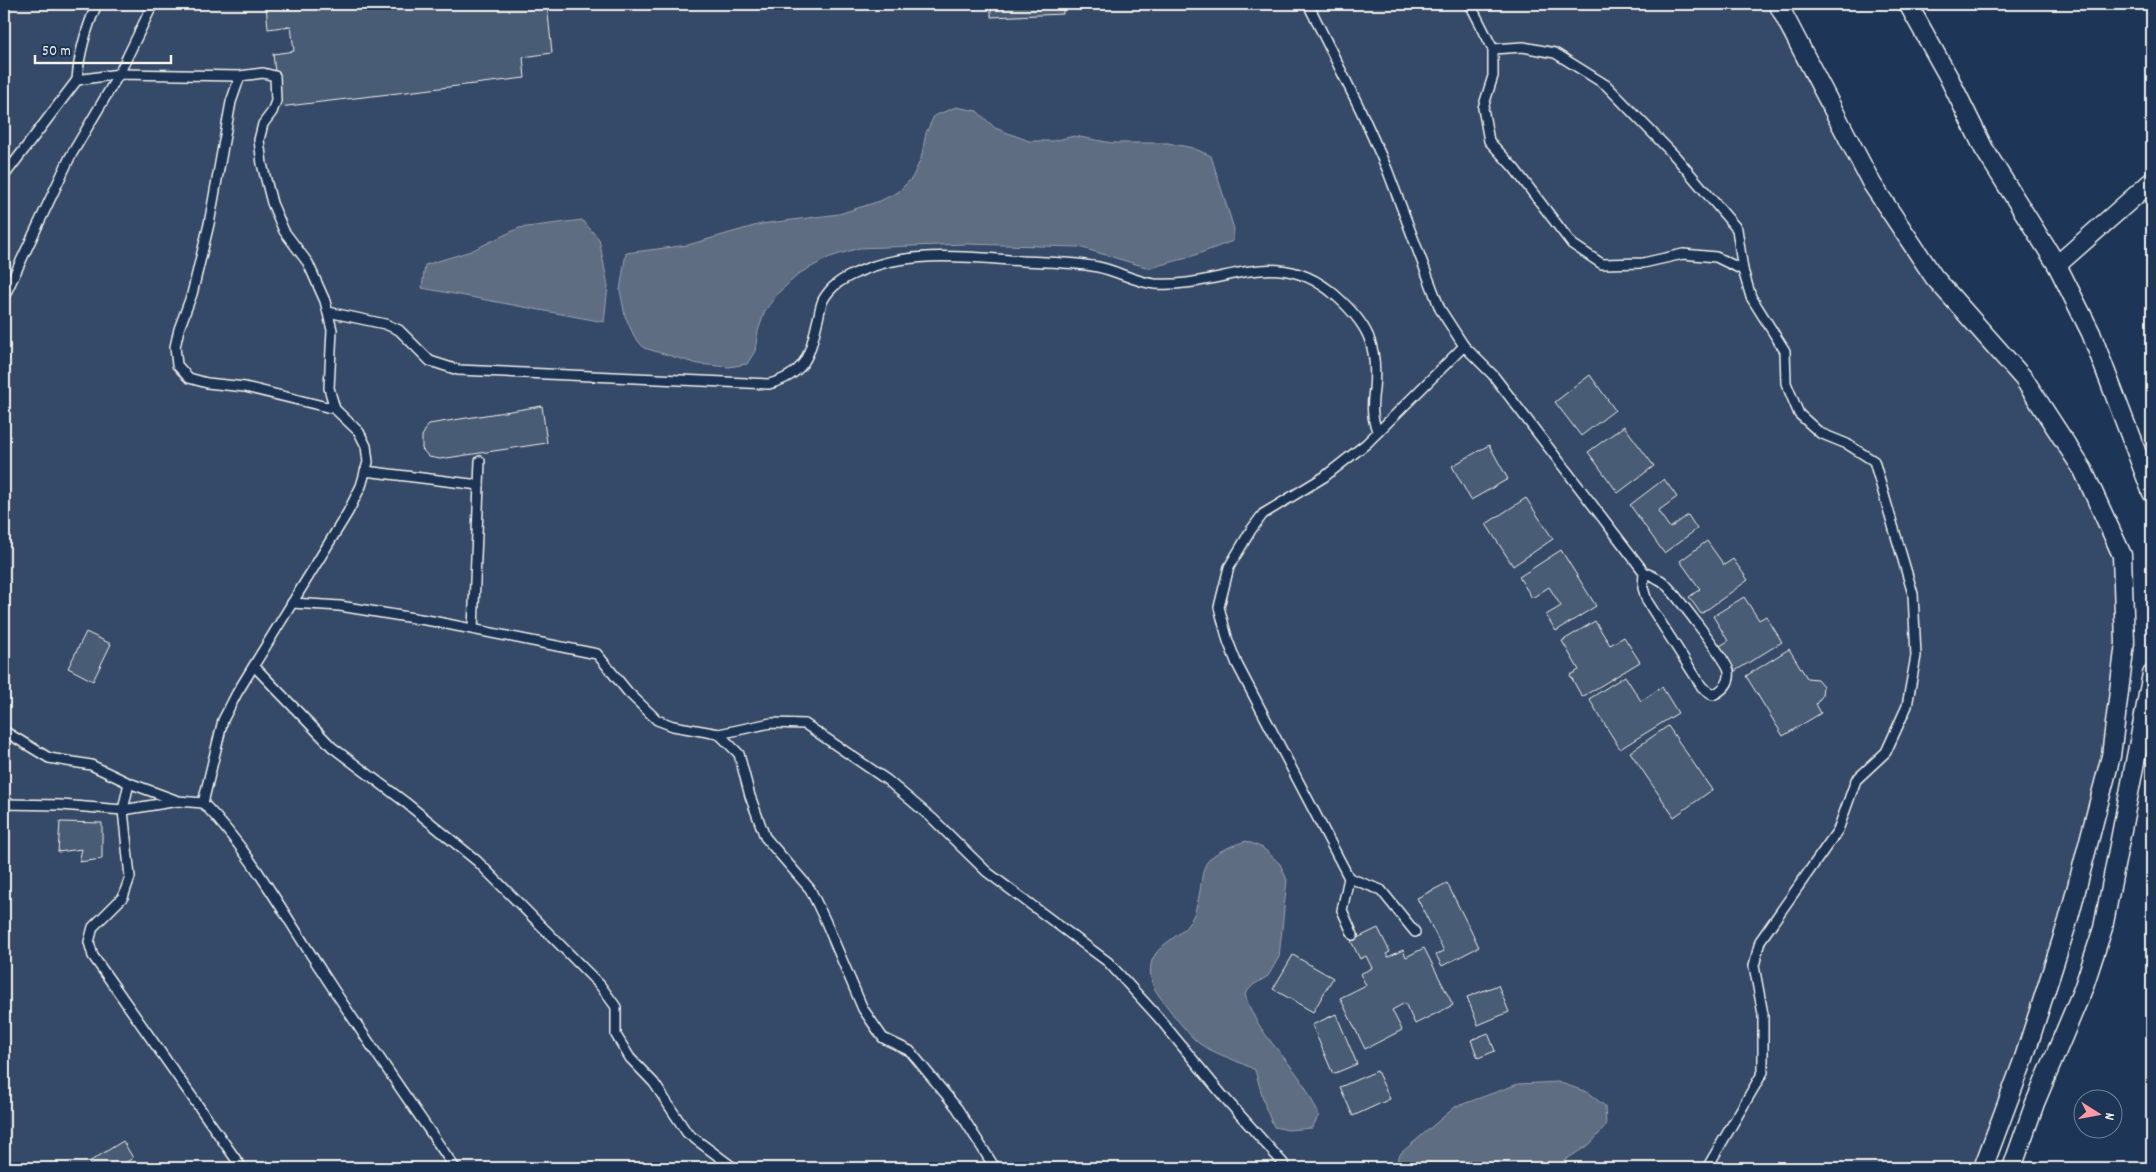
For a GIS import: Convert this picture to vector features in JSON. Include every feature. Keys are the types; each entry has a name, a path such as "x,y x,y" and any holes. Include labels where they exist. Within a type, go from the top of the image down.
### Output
{"street":[{"path":"1778,4 1872,184 1934,277 2024,379 2083,470 2122,555 2125,643 2111,756 2068,921 2023,1061 1982,1168"},
{"path":"1908,4 1948,76 1984,149 2057,265 2091,333 2152,493"},
{"path":"2057,265 2152,181"},
{"path":"2012,1168 2038,1094 2083,989 2103,928 2152,674"}],"lane":[{"path":"4,176 77,80 79,53 97,4"},
{"path":"4,297 70,157 119,74 154,4"},
{"path":"1308,4 1364,117 1440,309 1464,346 1493,376 1644,572 1662,582 1721,656 1729,670 1729,678 1724,689 1713,695 1702,687 1647,601 1643,588 1644,572"},
{"path":"1470,4 1493,49 1493,76 1483,108 1489,141 1514,168 1572,244 1602,264 1643,263 1683,254 1716,257 1743,270"},
{"path":"1493,49 1523,47 1555,53 1606,85 1675,156 1737,229 1743,270 1751,297 1785,351 1786,383 1799,414 1820,433 1847,444 1874,461 1913,594 1916,656 1907,706 1886,752 1856,780 1838,830 1760,940 1754,966 1763,1014 1763,1072 1707,1168"},
{"path":"77,80 119,74 240,76 263,73 275,76 276,101 272,112 264,124 259,140 262,164 272,203 284,231 308,263 325,301 332,330 329,388 335,409"},
{"path":"203,803 224,720 237,693 348,512 361,486 368,462 366,446 359,432 335,409 245,387 207,383 189,378 177,365 175,347 179,329 192,294 209,224 231,102 240,76"},
{"path":"328,312 385,324 399,330 430,361 458,370 769,384 795,373 804,364 809,353 822,302 838,282 858,272 899,260 955,257 1066,264 1098,267 1146,283 1157,284 1178,284 1260,269 1294,271 1308,277 1335,295 1364,325 1368,332 1375,351 1373,416 1378,432"},
{"path":"1353,935 1342,910 1349,878 1237,664 1219,607 1223,584 1240,546 1263,514 1324,477 1378,432 1464,346"},
{"path":"472,629 480,461"},
{"path":"365,471 479,485"},
{"path":"292,603 340,606 472,629 597,654 628,692 658,720 673,726 720,734 771,723 806,724 887,780 933,819 987,872 1108,962 1158,1017 1224,1097 1283,1163 1285,1168"},
{"path":"254,666 332,747 405,802 478,861 600,985 616,1007 616,1035 630,1058 654,1083 687,1133 734,1168"},
{"path":"4,731 49,758 90,765 129,783 178,801"},
{"path":"720,734 740,754 750,796 765,837 810,889 863,1009 884,1038 910,1051 957,1108 995,1168"},
{"path":"129,783 123,810 130,877 123,897 93,927 89,942 94,956 242,1168"},
{"path":"4,804 60,805 123,810 178,801 203,803 224,825 252,862 320,970 455,1168"},
{"path":"1349,878 1381,890 1416,932"}],"shaded area":[{"path":"4,4 1771,4 1865,186 2019,382 2077,473 2115,557 2118,642 2105,753 2062,919 2017,1057 1976,1168 4,1168"},
{"path":"956,107 977,111 995,128 1029,141 1053,141 1074,136 1112,143 1168,143 1193,148 1211,156 1234,229 1233,241 1187,258 1149,268 1079,247 966,244 859,248 830,257 800,273 778,293 765,311 758,331 755,351 747,364 729,367 698,364 644,348 634,336 625,316 620,290 626,253 688,245 761,224 839,214 880,201 898,192 912,178 921,159 926,133 934,116"},
{"path":"582,220 599,239 608,286 604,322 422,288 425,265 471,251 519,228"},
{"path":"1246,841 1263,848 1280,864 1287,880 1279,957 1268,976 1253,985 1245,994 1261,1028 1299,1077 1310,1096 1319,1115 1312,1128 1288,1130 1274,1127 1266,1109 1255,1070 1213,1051 1195,1040 1162,1000 1152,981 1151,969 1153,958 1162,946 1186,927 1194,914 1204,868 1208,861 1216,854"},
{"path":"1558,1082 1587,1092 1605,1106 1606,1126 1590,1144 1553,1168 1393,1168 1401,1153 1455,1107 1518,1084"}],"building":[{"path":"266,4 547,4 552,53 523,57 525,78 279,107 273,54 294,51 291,26 268,29"},
{"path":"991,4 1063,4 1063,14 991,17"},
{"path":"1590,375 1615,410 1581,436 1555,402"},
{"path":"542,406 547,443 440,459 429,457 422,449 422,436 429,424"},
{"path":"1624,426 1654,466 1618,493 1588,452"},
{"path":"1489,445 1508,479 1471,500 1452,466"},
{"path":"1664,479 1677,497 1658,511 1670,528 1688,515 1697,529 1664,553 1630,505"},
{"path":"1526,498 1553,539 1513,566 1486,524"},
{"path":"1707,541 1724,565 1733,559 1748,580 1701,614 1689,597 1700,589 1680,561"},
{"path":"1561,550 1596,606 1556,631 1546,615 1561,606 1549,587 1532,598 1519,577"},
{"path":"1744,597 1759,620 1766,616 1782,642 1735,671 1720,646 1728,641 1713,616"},
{"path":"1595,621 1610,645 1624,637 1640,662 1582,697 1570,675 1579,670 1562,641"},
{"path":"86,632 111,644 93,681 68,668"},
{"path":"1789,649 1807,678 1817,679 1823,686 1822,696 1816,704 1821,713 1783,736 1746,676"},
{"path":"1625,676 1641,701 1662,687 1678,713 1620,749 1589,699"},
{"path":"1668,726 1712,790 1674,817 1630,752"},
{"path":"60,822 102,823 102,859 79,862 82,849 58,852"},
{"path":"1447,883 1479,947 1442,966 1436,955 1444,951 1417,898"},
{"path":"1378,928 1390,952 1386,954 1388,957 1403,950 1406,957 1424,948 1453,1005 1415,1024 1405,1003 1392,1010 1402,1030 1365,1049 1340,998 1366,985 1360,974 1372,968 1366,956 1360,959 1351,941"},
{"path":"1293,955 1333,978 1313,1012 1273,989"},
{"path":"1498,985 1509,1012 1478,1025 1467,997"},
{"path":"1336,1014 1357,1064 1333,1074 1312,1025"},
{"path":"1488,1033 1495,1051 1478,1058 1471,1040"},
{"path":"1377,1071 1390,1099 1353,1116 1340,1087"},
{"path":"123,1141 133,1158 125,1163 128,1168 93,1168 89,1162"}]}
